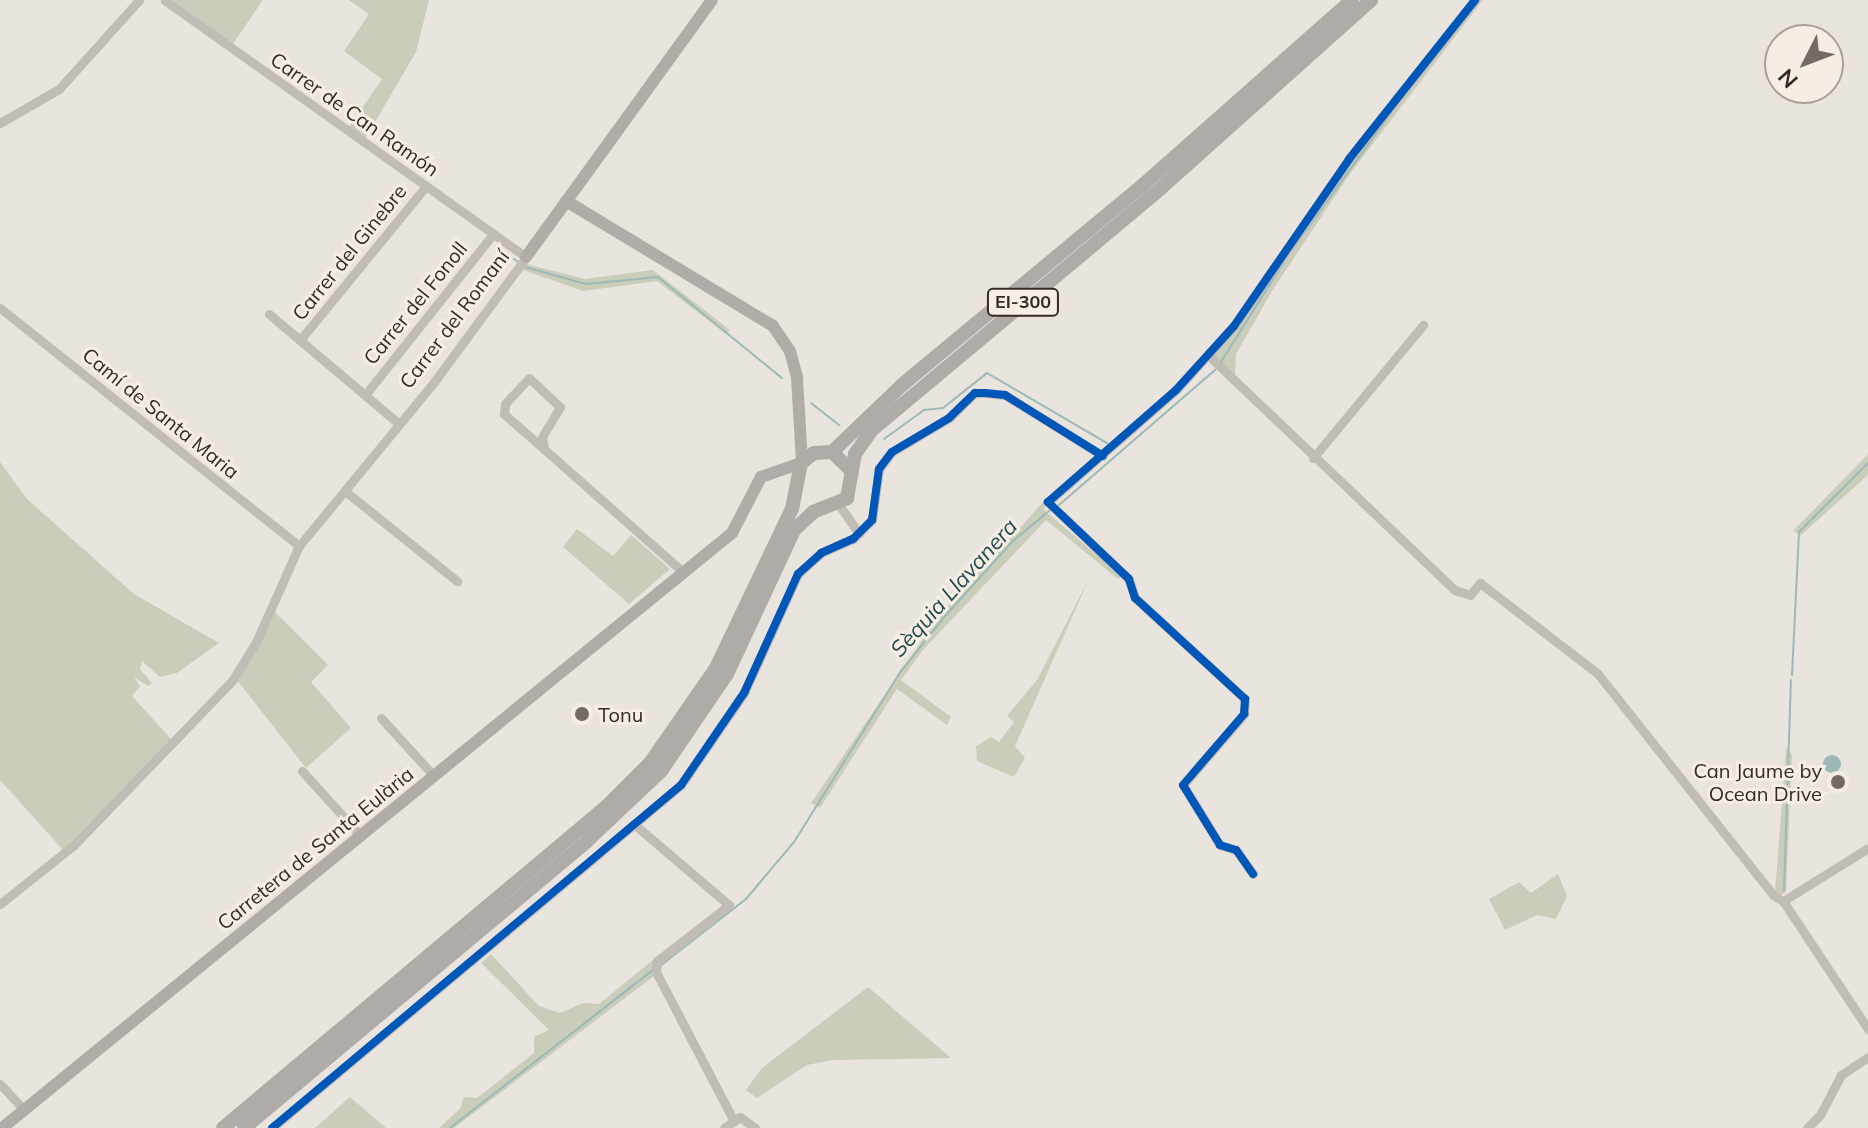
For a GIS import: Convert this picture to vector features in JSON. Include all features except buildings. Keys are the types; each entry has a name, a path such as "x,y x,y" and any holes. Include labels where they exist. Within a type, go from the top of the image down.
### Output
{"main road":[{"name":"EI-300","path":"802,462 825,452 1143,185 1352,0"},
{"name":"EI-300","path":"839,505 852,489 852,471 859,447 895,409 1161,188 1371,0"},
{"path":"825,452 852,471"},
{"path":"223,1128 596,816 650,763 716,668 792,509 802,462"},
{"path":"796,484 809,504 821,508 839,505"},
{"path":"244,1128 642,792 713,700 794,530 821,508"}],"street":[{"path":"0,123 59,89 139,0"},
{"name":"Carrer de Can Ramón","path":"165,0 526,257"},
{"name":"Carrer del Romaní","path":"0,904 74,845 232,681 256,642 299,546 399,424 526,257 712,0"},
{"path":"1253,874 1236,850 1220,845 1183,785 1244,714 1245,699 1135,598 1129,579 1048,502 1103,456 1234,326 1349,159 1475,0"},
{"name":"Carrer del Ginebre","path":"300,340 426,186"},
{"path":"566,201 773,326 794,365 802,462 779,470"},
{"name":"Carrer del Fonoll","path":"365,395 493,234"},
{"name":"Camí de Santa Maria","path":"0,308 299,546"},
{"name":"Carrer del Ginebre","path":"269,314 399,424"},
{"path":"1313,458 1423,325"},
{"path":"1208,355 1455,590 1470,595 1480,583 1598,674 1773,895 1783,901 1868,1029"},
{"path":"544,449 542,437 560,407 529,378 505,404 504,414 684,573"},
{"path":"272,1128 681,785 714,742 760,662 798,574 821,553 844,546 859,534 875,512 874,487 884,460 949,418 975,393 1005,395 1103,456"},
{"path":"799,435 825,452"},
{"path":"779,470 796,484"},
{"name":"Carretera de Santa Eulària","path":"2,1128 684,573 737,527 756,482 779,470"},
{"path":"345,491 457,581"},
{"path":"839,505 859,534"},
{"path":"381,718 434,776"},
{"path":"302,771 361,836"},
{"path":"635,825 729,905 657,961 656,972 734,1121"},
{"path":"1783,901 1868,848"},
{"path":"1807,1128 1825,1107 1841,1075 1868,1057"},
{"path":"0,1084 24,1110"},
{"path":"724,1128 740,1117 755,1128"}],"green space":[{"path":"172,0 263,0 232,45"},
{"path":"349,0 429,0 416,52 365,139 349,127 382,79 344,51 369,14"},
{"path":"1478,0 1483,0 1349,175 1272,291 1236,354 1235,379 1212,355 1354,157"},
{"path":"526,264 585,279 653,270 730,330 726,334 657,281 583,291 523,270"},
{"path":"1868,454 1868,475 1801,535 1793,531"},
{"path":"0,462 27,499 134,594 219,643 177,673 160,677 142,661 140,669 152,683 148,686 134,677 140,686 132,696 172,740 64,851 0,780"},
{"path":"1047,498 1044,510 1122,576 1118,579 1046,520 922,651 901,680 951,717 947,725 897,689 820,808 811,803 936,620"},
{"path":"577,529 613,556 631,535 670,569 629,604 563,547"},
{"path":"1089,579 1015,746 1025,758 1014,777 977,761 976,746 991,737 999,742 1014,722 1007,716 1037,680"},
{"path":"274,611 328,665 311,682 351,728 306,768 237,680"},
{"path":"1786,748 1792,754 1786,893 1781,894 1775,893"},
{"path":"1558,874 1567,896 1556,919 1537,915 1505,930 1489,899 1519,882 1531,893"},
{"path":"491,954 539,1006 560,1013 583,1003 599,1004 653,960 654,976 454,1128 439,1128 460,1109 464,1097 477,1098 534,1053 534,1037 549,1030 481,963"},
{"path":"868,987 951,1058 832,1060 807,1065 757,1098 746,1090 762,1068"},
{"path":"350,1097 386,1128 315,1128"}],"water":[{"path":"1828,755 1836,755 1841,764 1839,771 1828,773 1823,768 1823,760"}],"waterway":[{"name":"Sèquia Llavanera","path":"1291,251 1391,113"},
{"path":"510,256 518,262"},
{"name":"Sèquia Llavanera","path":"1221,362 1283,263"},
{"path":"525,267 586,284 658,277 782,378"},
{"name":"Sèquia Llavanera","path":"1059,505 1217,368"},
{"path":"884,439 924,410 943,408 987,373 1107,443"},
{"path":"811,403 839,425"},
{"path":"1792,675 1799,532 1868,463"},
{"name":"Sèquia Llavanera","path":"660,966 746,899 794,842 901,671 945,616 1013,541 1050,510"},
{"path":"1784,890 1791,680"},
{"name":"Sèquia Llavanera","path":"450,1128 654,969"}],"cycle path":[{"path":"1253,874 1236,850 1220,845 1183,785 1244,714 1245,699 1135,598 1129,579 1048,502 1176,390 1234,326 1349,159 1475,0"},
{"path":"272,1128 681,785 744,693 798,574 821,553 853,539 872,520 879,469 892,452 949,418 975,393 985,393 1005,395 1103,456"}],"place":[{"name":"Tonu","path":"582,714"},
{"name":"Can Jaume by Ocean Drive","path":"1838,782"}]}
